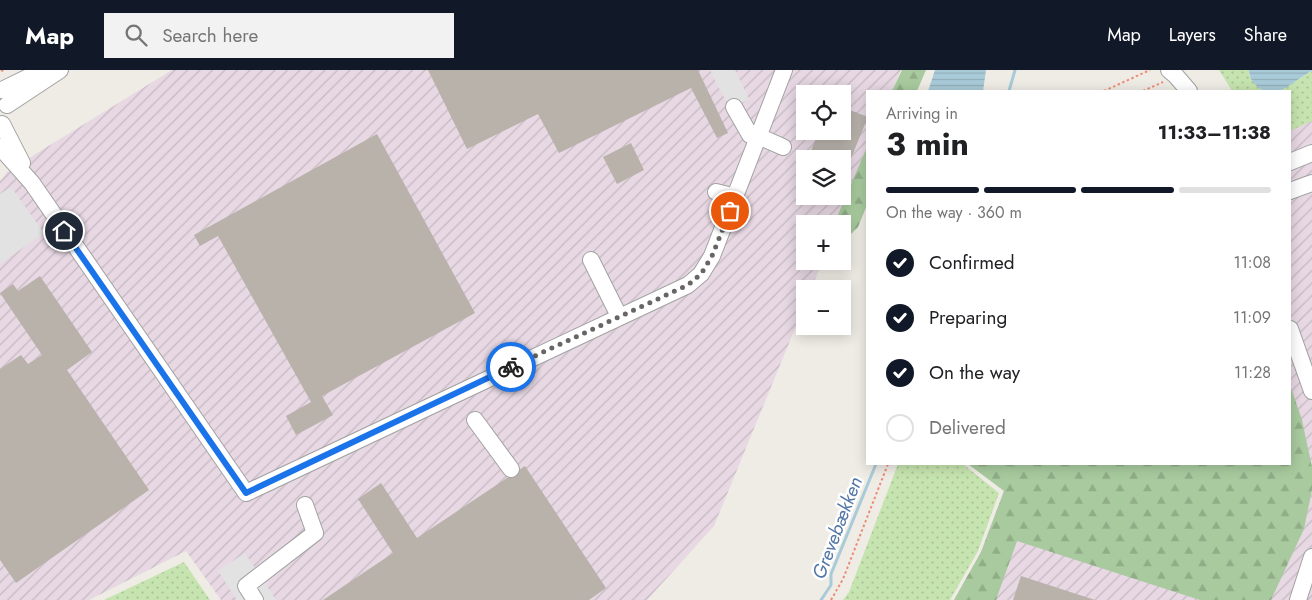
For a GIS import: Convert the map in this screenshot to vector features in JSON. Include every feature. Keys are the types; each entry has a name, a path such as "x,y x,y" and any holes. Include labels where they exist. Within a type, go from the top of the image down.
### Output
{"street":[{"path":"3,94 43,70"},
{"path":"3,94 60,70"},
{"path":"3,94 6,115 1,126 32,183 246,493 688,285 701,274 712,256 784,70"},
{"path":"1172,73 1187,90"},
{"path":"734,106 750,135 783,147"},
{"path":"0,147 32,183"},
{"path":"1291,162 1312,153"},
{"path":"1291,191 1312,183"},
{"path":"716,192 736,196"},
{"path":"591,260 619,316"},
{"path":"1291,332 1312,387"},
{"path":"475,420 511,469"},
{"path":"255,600 246,586 315,533 305,505"},
{"path":"1298,600 1312,557"}],"path":[{"path":"1106,90 1150,70"},
{"path":"1144,90 1172,73"},
{"path":"831,600 842,579 888,465"}],"shaded area":[{"path":"172,70 901,70 892,90 866,90 866,154 851,192 851,150 796,150 796,205 846,205 842,215 796,215 796,270 819,270 815,280 796,280 796,326 714,526 647,600 221,600 186,551 89,600 0,600 0,181 8,171"},
{"path":"710,70 735,70 749,99 730,109"},
{"path":"1312,106 1312,600 954,600 981,552 1014,465 1291,465 1291,116"},
{"path":"11,187 44,233 0,264 0,194"},
{"path":"245,553 276,600 237,600 218,571"}],"green space":[{"path":"902,70 926,70 917,90 892,90"},
{"path":"1219,70 1249,70 1249,75 1262,90 1231,90"},
{"path":"1312,71 1312,121 1291,131 1291,90 1280,90"},
{"path":"866,149 866,207 858,227 851,234 851,215 838,215 842,205 851,205 851,184"},
{"path":"1291,388 1302,420 1312,467 1312,490 1304,529 1271,600 1200,600 1017,541 996,600 954,600 981,552 1004,491 969,465 1291,465"},
{"path":"898,465 964,465 999,493 978,551 950,600 843,600 849,592"},
{"path":"184,562 210,600 104,600"}],"water":[{"path":"935,70 986,70 983,90 928,90"},
{"path":"1249,70 1312,70 1281,90 1264,90 1253,82"}],"building":[{"path":"428,70 698,70 728,133 717,138 691,88 559,153 538,114 467,149"},
{"path":"851,110 866,116 866,124 851,158 851,150 811,150 815,140 851,140"},
{"path":"377,134 475,313 322,396 333,415 296,435 286,416 311,402 218,236 200,246 194,235"},
{"path":"631,143 644,170 617,184 603,157"},
{"path":"40,276 92,352 67,370 149,490 16,583 0,560 0,369 21,355 28,364 42,355 0,293 13,284 18,291"},
{"path":"525,466 606,588 589,600 323,600 393,553 358,499 381,483 417,538"},
{"path":"1021,576 1095,600 1013,600"}],"waterway":[{"name":"Grevebækken","path":"1009,90 1015,70"},
{"name":"Grevebækken","path":"821,600 831,585 831,574 876,465"}],"way so far":[{"path":"511,367 688,285 701,274 712,256 730,211"}],"route":[{"path":"64,231 246,493 511,367"}]}
